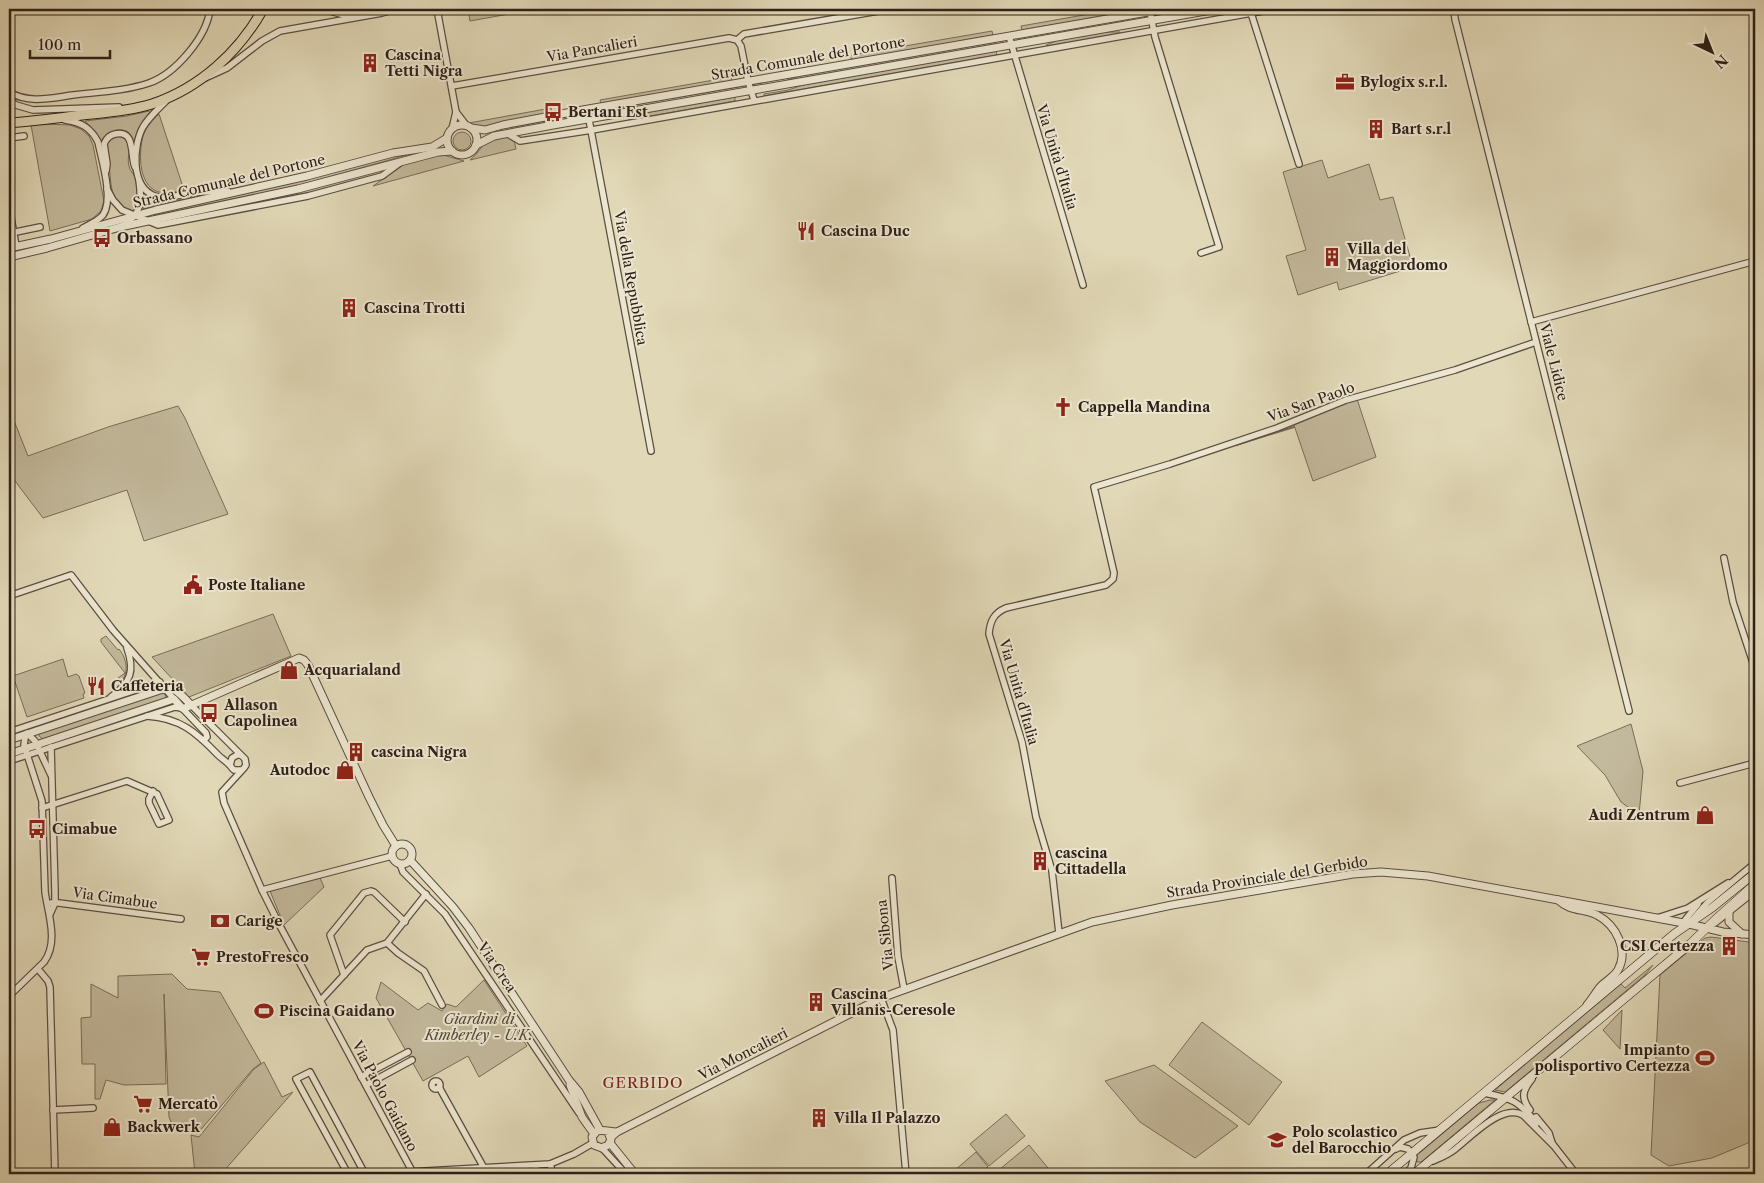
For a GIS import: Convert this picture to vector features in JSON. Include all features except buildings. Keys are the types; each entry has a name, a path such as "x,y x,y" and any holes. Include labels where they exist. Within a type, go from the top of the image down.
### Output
{"main road":[{"path":"9,118 112,113 140,107 171,96 199,80 228,56 250,29 263,9"},
{"path":"9,123 91,114"},
{"path":"1387,1174 1686,923 1713,908 1755,872"},
{"path":"1414,1174 1690,944 1755,884"}],"street":[{"path":"9,92 19,97 35,100 128,88 150,82 174,67 192,49 204,30 210,9"},
{"path":"322,9 357,18"},
{"path":"199,80 215,75 227,68 262,41 280,31 382,14 396,9"},
{"path":"437,9 456,112 452,129 447,138 448,145 452,151 464,155 470,153 476,145 476,134 456,112"},
{"name":"Via Pancalieri","path":"452,86 719,39 732,38 736,40 744,34 890,9"},
{"name":"Strada Comunale del Portone","path":"468,127 485,130 587,109 1165,9"},
{"name":"Strada Comunale del Portone","path":"476,145 489,138 589,118 1216,9"},
{"name":"Strada Comunale del Portone","path":"508,134 520,141 592,130 1275,9"},
{"name":"Viale Lidice","path":"1449,9 1455,19"},
{"name":"Viale Lidice","path":"1454,9 1629,711"},
{"path":"1150,11 1219,247 1201,253"},
{"path":"1252,13 1299,164"},
{"name":"Via Unità d'Italia","path":"1009,36 1083,285"},
{"path":"736,40 742,50 754,100"},
{"path":"136,171 140,133 149,118 171,96"},
{"path":"9,100 16,105 32,110 140,107"},
{"name":"Via della Repubblica","path":"587,109 651,451"},
{"path":"58,119 86,126 95,136 98,142 107,189 108,203 102,216 96,222 72,233"},
{"path":"452,129 456,126 468,127"},
{"path":"105,177 107,164 104,144 110,136 121,133 130,139 132,144 133,162 139,180 141,205 135,216 120,227"},
{"path":"9,138 24,136"},
{"name":"Strada Comunale del Portone","path":"9,206 12,247 307,176 393,153 432,147 447,138"},
{"name":"Strada Comunale del Portone","path":"9,256 47,248 120,227 298,189 438,152 452,151"},
{"name":"Strada Comunale del Portone","path":"148,221 158,225 308,196 382,176 402,161"},
{"path":"139,180 151,193 161,197 193,193 240,191"},
{"path":"107,189 118,205 135,216 148,221"},
{"path":"11,232 40,227"},
{"path":"1531,322 1755,262"},
{"name":"Via San Paolo","path":"1094,487 1277,428 1346,400 1455,370 1536,342"},
{"name":"Via Unità d'Italia","path":"1059,933 1052,871 1036,818 1022,742 989,634 993,618 998,612 1006,608 1106,585 1113,579 1114,573 1094,487"},
{"path":"1724,558 1733,602 1752,652 1755,669"},
{"path":"9,596 71,575 126,643 206,733 207,737 204,740"},
{"path":"108,700 122,689 132,672 126,643"},
{"path":"39,748 51,747 175,706 182,708 296,659 304,660 386,832 396,846"},
{"path":"9,740 163,685"},
{"path":"9,732 108,700 163,685 178,692 246,759 244,768 235,769 204,740 180,723 164,718 142,716"},
{"path":"9,754 39,748 174,699"},
{"path":"28,733 33,737 39,748 51,776"},
{"path":"9,996 38,969 50,953 50,914 46,903 42,801 26,752 24,742 28,733"},
{"path":"50,914 55,903 51,747"},
{"path":"9,761 26,752"},
{"path":"235,769 232,758 240,755"},
{"path":"1680,783 1755,763"},
{"name":"Via Paolo Gaidano","path":"235,769 232,780 224,789 222,798 262,890 412,1172 371,1174"},
{"path":"42,808 128,781 153,791 158,794 169,820 159,824 149,801 153,791"},
{"path":"405,845 410,848 412,854 406,862 395,862 392,856 396,846 405,845"},
{"path":"262,890 392,856"},
{"name":"Via Crea","path":"406,862 434,885 474,936 569,1080 579,1092 597,1132 582,1117 445,914 406,875 402,869 406,862"},
{"path":"1686,923 1755,863"},
{"name":"Strada Provinciale del Gerbido","path":"881,998 1092,922 1125,914 1368,873 1411,874 1686,923 1723,932 1755,935"},
{"name":"Via Sibona","path":"892,878 898,957 904,989"},
{"path":"1656,918 1688,908 1736,878"},
{"path":"344,976 330,935 364,893 367,891 374,892 405,922"},
{"path":"1707,927 1721,920 1755,891"},
{"path":"320,1001 370,948 387,943 426,894"},
{"path":"1686,923 1703,899"},
{"path":"1558,900 1566,908 1590,912 1605,921 1616,932 1621,946 1618,970 1601,986 1582,1011"},
{"name":"Via Cimabue","path":"46,903 182,919"},
{"path":"1729,913 1728,920 1730,925 1742,934"},
{"path":"387,943 424,971 442,1004"},
{"path":"38,969 48,981 50,987 55,1174"},
{"path":"881,998 893,1030 906,1174"},
{"name":"Via Moncalieri","path":"609,1140 881,998"},
{"path":"361,1077 408,1052"},
{"path":"366,1085 412,1060"},
{"path":"1544,1066 1528,1084 1523,1097 1526,1104 1549,1133 1553,1145"},
{"path":"348,1174 296,1079 310,1072 365,1174"},
{"name":"Via Crea","path":"569,1080 582,1117"},
{"path":"439,1087 484,1168"},
{"path":"1484,1093 1507,1097 1518,1103 1528,1112 1576,1174"},
{"path":"53,1110 93,1108"},
{"path":"1427,1164 1453,1151 1487,1123 1509,1113 1523,1115 1553,1145"},
{"path":"1366,1174 1399,1144 1412,1136 1440,1130"},
{"path":"412,1172 468,1171 484,1168 550,1164 574,1154 593,1143 597,1132 609,1140 635,1174"},
{"path":"593,1143 596,1147 609,1140"},
{"path":"609,1140 626,1174"},
{"path":"1394,1150 1404,1147 1412,1153 1414,1163 1405,1174"},
{"path":"550,1164 554,1174"},
{"path":"532,1174 536,1166"}],"green space":[{"path":"468,9 537,9 470,21"},
{"path":"1118,9 1118,11 1108,15 1022,30 1021,26"},
{"path":"992,31 993,35 854,60 847,56"},
{"path":"1103,32 1120,32 1120,34 1046,45 1061,39"},
{"path":"995,42 995,45 787,81 809,73"},
{"path":"996,51 997,55 764,96 764,94 803,85"},
{"path":"731,77 732,81 601,104 600,100"},
{"path":"735,97 735,101 629,120 628,118 644,113"},
{"path":"551,108 552,113 487,127 469,123"},
{"path":"149,111 150,113 134,144 122,132 102,143 95,131 85,121 127,116"},
{"path":"159,114 184,190 169,193 157,192 145,180 142,173 141,150 143,136 152,121"},
{"path":"31,125 70,125 81,129 89,136 93,145 104,201 101,211 92,219 50,231"},
{"path":"458,132 466,132 471,137 469,148 458,150 453,145 453,137"},
{"path":"119,136 126,139 128,143 129,166 137,186 138,200 133,212 125,209 113,194 106,146 112,137"},
{"path":"507,137 514,140 516,149 470,160 489,141"},
{"path":"425,150 289,188 157,217 156,213 288,184 401,154"},
{"path":"440,154 464,161 373,186 406,163"},
{"path":"1322,160 1328,178 1369,164 1380,200 1393,197 1413,267 1339,290 1337,282 1298,295 1286,256 1306,250 1283,172"},
{"path":"391,167 382,174 304,195 198,215 198,213"},
{"path":"144,192 157,199 193,197 143,209"},
{"path":"1357,399 1376,457 1313,481 1294,425"},
{"path":"178,406 228,514 144,541 127,490 43,518 9,473 9,414 11,413 28,456 108,427"},
{"path":"273,614 291,656 189,697 152,657"},
{"path":"106,636 124,657 126,670 124,678 121,682 118,678 125,673 101,642 101,639"},
{"path":"63,659 68,677 76,674 79,676 85,693 83,694 84,698 27,717 13,676"},
{"path":"164,692 166,697 164,699 43,739 39,736 39,733"},
{"path":"1631,724 1643,771 1639,815 1621,802 1605,775 1577,746"},
{"path":"320,878 324,887 284,925 270,891"},
{"name":"Impianto polisportivo Certezza","path":"1711,937 1749,942 1755,961 1755,1140 1712,1158 1669,1166 1651,1155 1660,975 1705,938"},
{"path":"1653,965 1645,975 1505,1092 1495,1090 1621,984 1625,988"},
{"path":"172,974 187,989 220,992 261,1063 253,1069 197,1134 171,1122 169,1117 164,994 166,1084 124,1085 106,1080 100,1099 95,1099 95,1064 82,1064 81,1018 91,1017 91,984 118,998 118,976"},
{"name":"Giardini di Kimberley - U.K.","path":"484,980 527,1046 479,1077 468,1056 423,1081 376,998 381,982 418,1010 428,1003 442,1011 447,1004 456,1007"},
{"path":"1622,1010 1620,1049 1603,1030"},
{"path":"1202,1022 1282,1082 1249,1125 1169,1065"},
{"path":"264,1062 282,1097 293,1092 223,1172 225,1174 195,1174 191,1135 199,1137 254,1069"},
{"path":"1154,1065 1238,1126 1195,1158 1140,1122 1105,1081"},
{"path":"1495,1100 1421,1162 1417,1162 1416,1156 1479,1103"},
{"path":"1006,1114 1025,1136 989,1166 970,1144"},
{"path":"1029,1145 1053,1174 994,1174"},
{"path":"976,1152 988,1167 979,1174 957,1174 954,1171"}],"waterway":[{"path":"1236,445 1294,427"}],"place":[{"name":"Cascina Tetti Nigra","path":"370,63"},
{"name":"Bylogix s.r.l.","path":"1345,82"},
{"name":"Bertani Est","path":"553,112"},
{"name":"Bart s.r.l","path":"1376,129"},
{"name":"Cascina Duc","path":"806,231"},
{"name":"Orbassano","path":"102,238"},
{"name":"Villa del Maggiordomo","path":"1332,257"},
{"name":"Cascina Trotti","path":"349,308"},
{"name":"Cappella Mandina","path":"1063,407"},
{"name":"Poste Italiane","path":"193,585"},
{"name":"Acquarialand","path":"289,670"},
{"name":"Caffeteria","path":"96,686"},
{"name":"Allason Capolinea","path":"209,713"},
{"name":"cascina Nigra","path":"356,752"},
{"name":"Autodoc","path":"345,770"},
{"name":"Audi Zentrum","path":"1705,815"},
{"name":"Cimabue","path":"37,829"},
{"name":"cascina Cittadella","path":"1040,861"},
{"name":"Carige","path":"220,921"},
{"name":"CSI Certezza","path":"1729,946"},
{"name":"PrestoFresco","path":"201,957"},
{"name":"Cascina Villanis-Ceresole","path":"816,1002"},
{"name":"Piscina Gaidano","path":"264,1011"},
{"name":"Impianto polisportivo Certezza","path":"1705,1058"},
{"name":"Mercatò","path":"143,1104"},
{"name":"Villa Il Palazzo","path":"819,1118"},
{"name":"Backwerk","path":"112,1127"},
{"name":"Polo scolastico del Barocchio","path":"1277,1140"}],"district":[{"name":"GERBIDO","path":"643,1083"}]}
